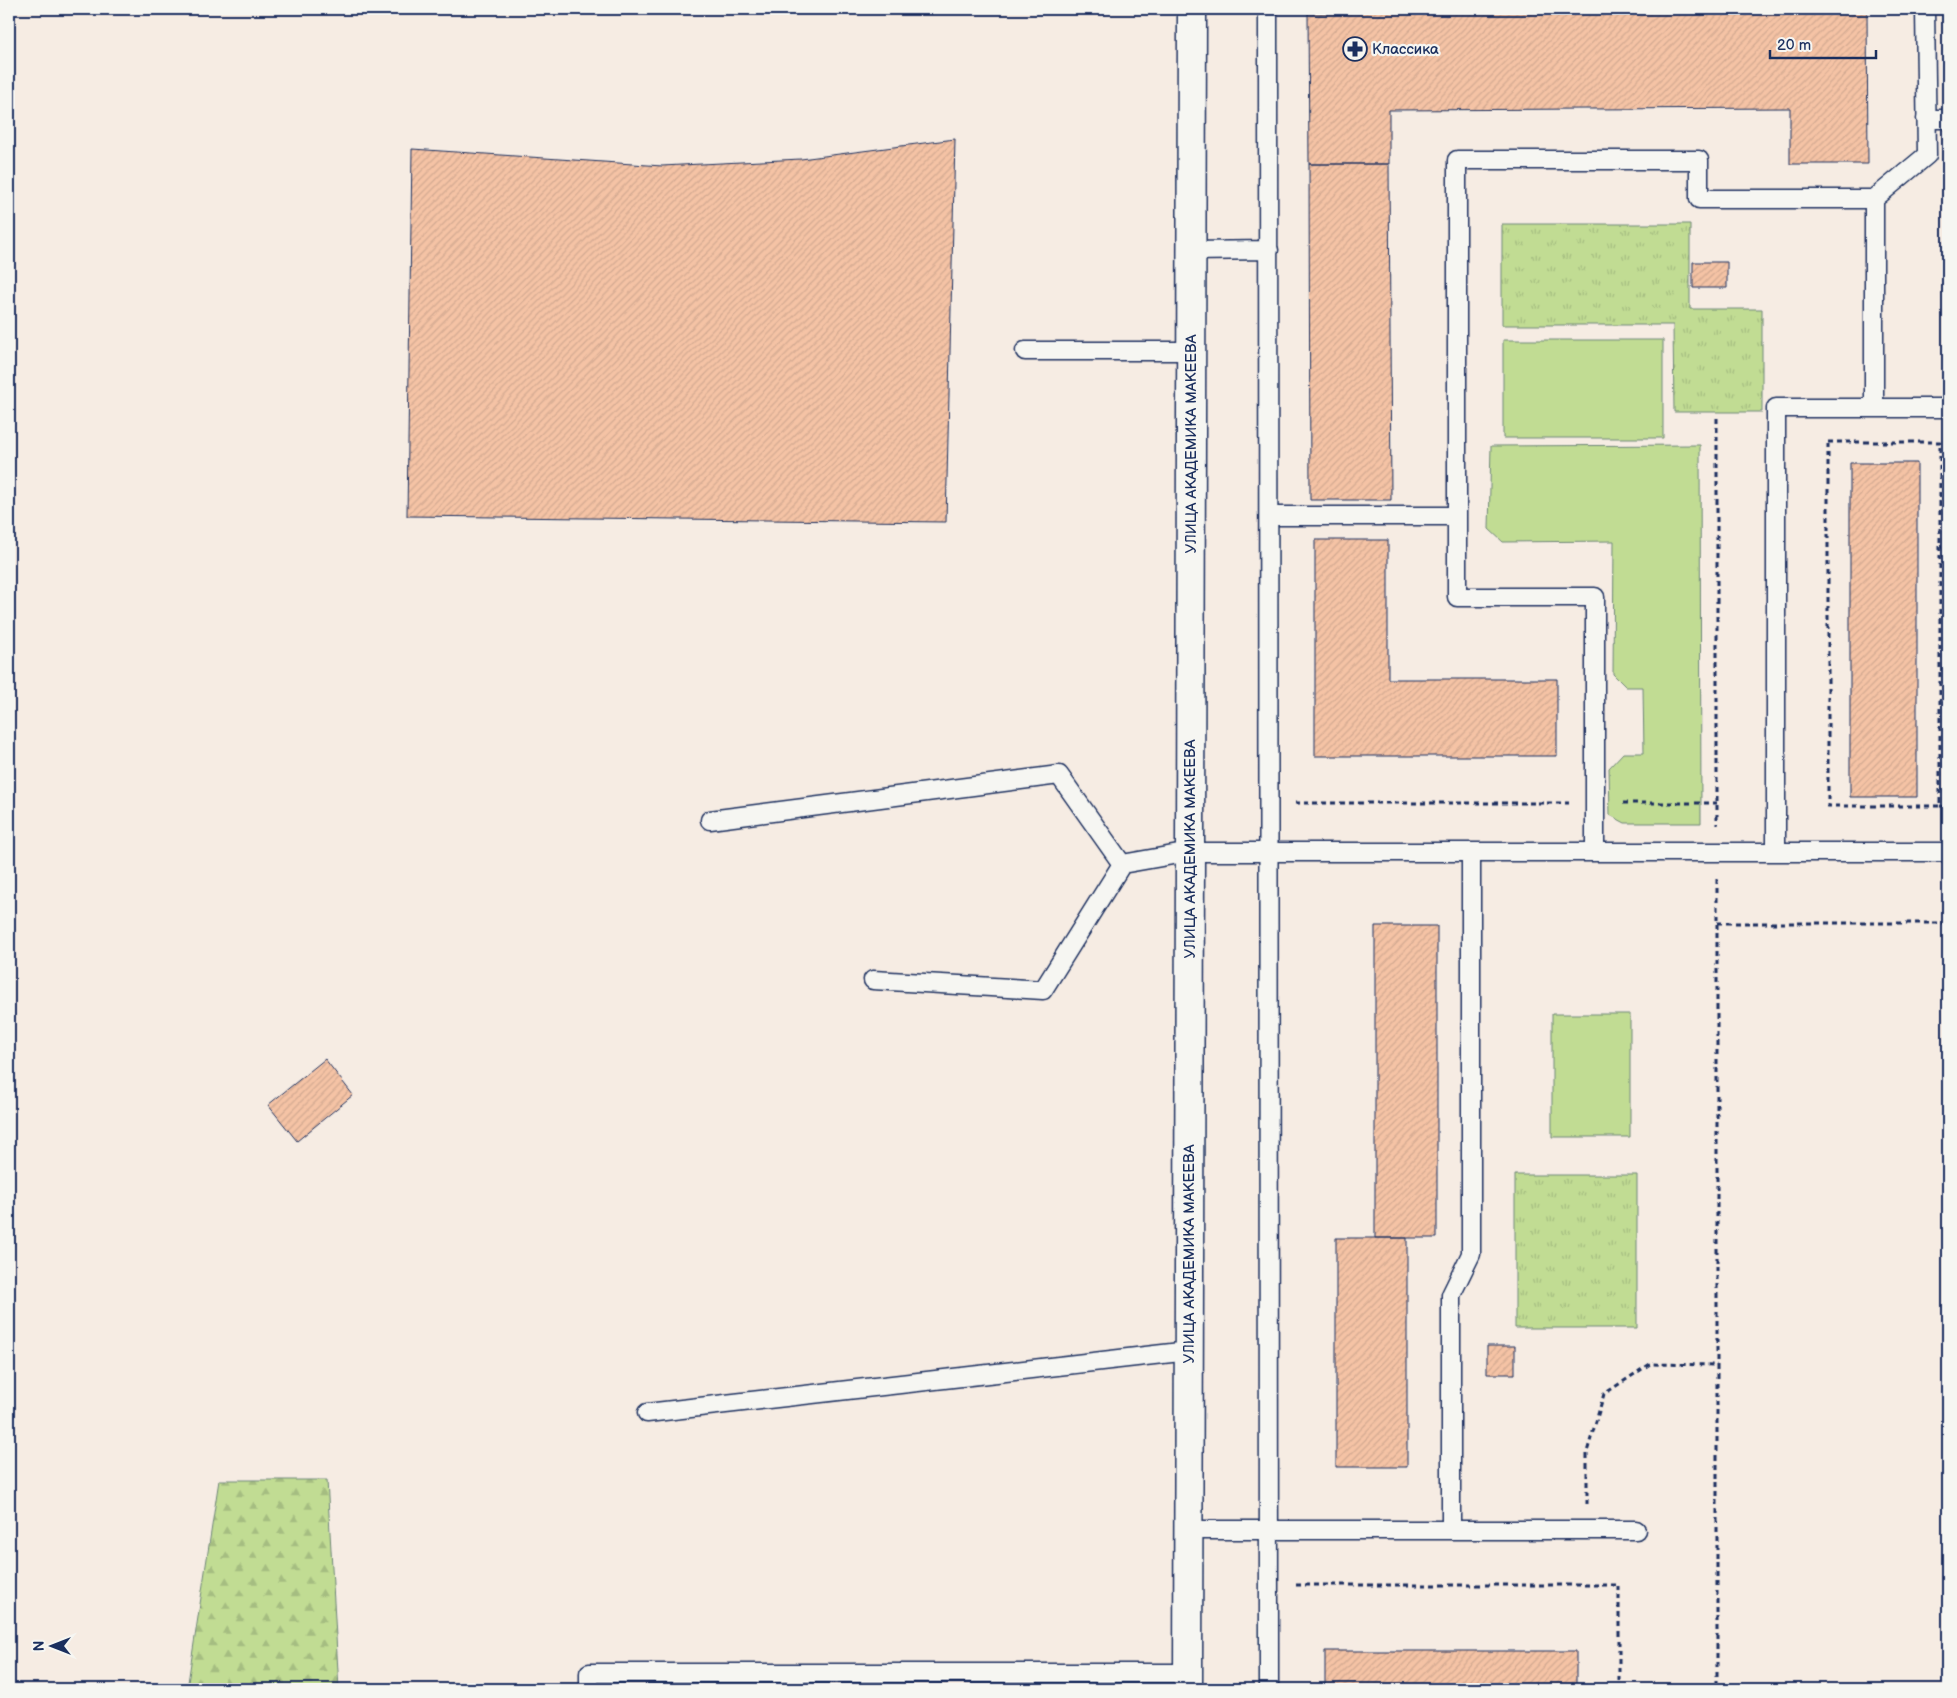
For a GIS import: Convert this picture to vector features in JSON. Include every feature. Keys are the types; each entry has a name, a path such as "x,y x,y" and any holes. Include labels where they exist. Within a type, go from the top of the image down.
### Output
{"street":[{"name":"УЛИЦА АКАДЕМИКА МАКЕЕВА","path":"1188,1681 1192,9"}],"lane":[{"path":"1268,9 1269,1689"},
{"path":"1595,852 1595,597 1457,597 1457,160 1699,160 1699,199 1874,199 1927,155 1924,9"},
{"path":"1926,119 1948,119"},
{"path":"1874,199 1874,408"},
{"path":"1191,251 1269,250"},
{"path":"1025,351 1191,351"},
{"path":"1776,852 1776,408 1948,408"},
{"path":"1269,516 1457,516"},
{"path":"710,820 1059,776 1122,864"},
{"path":"872,980 1043,990 1122,864 1190,852 1948,852"},
{"path":"1451,1530 1451,1295 1471,1254 1471,852"},
{"path":"647,1413 1189,1351"},
{"path":"1188,1530 1636,1530"},
{"path":"589,1689 589,1673 1188,1681"}],"path":[{"path":"1717,418 1717,1689"},
{"path":"1940,806 1940,442 1828,442 1828,806 1940,806 1948,806"},
{"path":"1717,923 1948,923"},
{"path":"1588,1530 1587,1452 1604,1394 1650,1364 1717,1365"},
{"path":"1269,1585 1619,1585 1619,1689"}],"green space":[{"path":"1502,224 1690,224 1690,309 1762,309 1762,412 1674,412 1673,325 1502,325"},
{"path":"1503,340 1663,340 1663,438 1503,438"},
{"path":"1700,445 1701,823 1625,823 1610,815 1609,768 1623,753 1644,753 1643,687 1626,687 1613,674 1614,541 1503,542 1489,529 1491,446"},
{"path":"1552,1014 1630,1014 1630,1137 1552,1137"},
{"path":"1515,1175 1637,1175 1637,1328 1515,1328"},
{"path":"219,1480 327,1480 339,1689 187,1689"}],"building":[{"path":"1343,9 1840,9 1840,11 1867,11 1868,164 1790,164 1790,108 1389,110 1389,164 1309,164 1308,13 1343,13"},
{"path":"955,139 946,522 407,516 412,149 662,166 801,159"},
{"path":"1309,164 1389,164 1391,500 1310,500"},
{"path":"1693,262 1727,262 1727,288 1693,288"},
{"path":"1850,463 1917,463 1917,797 1850,797"},
{"path":"1315,540 1388,540 1388,679 1557,679 1557,756 1315,756"},
{"path":"1375,926 1437,926 1437,1238 1375,1238"},
{"path":"325,1059 353,1095 297,1141 268,1105"},
{"path":"1336,1238 1407,1238 1407,1467 1336,1467"},
{"path":"1487,1346 1515,1346 1515,1374 1487,1374"},
{"path":"1325,1651 1576,1651 1576,1689 1325,1689"}],"place":[{"name":"Классика","path":"1355,49"}]}
